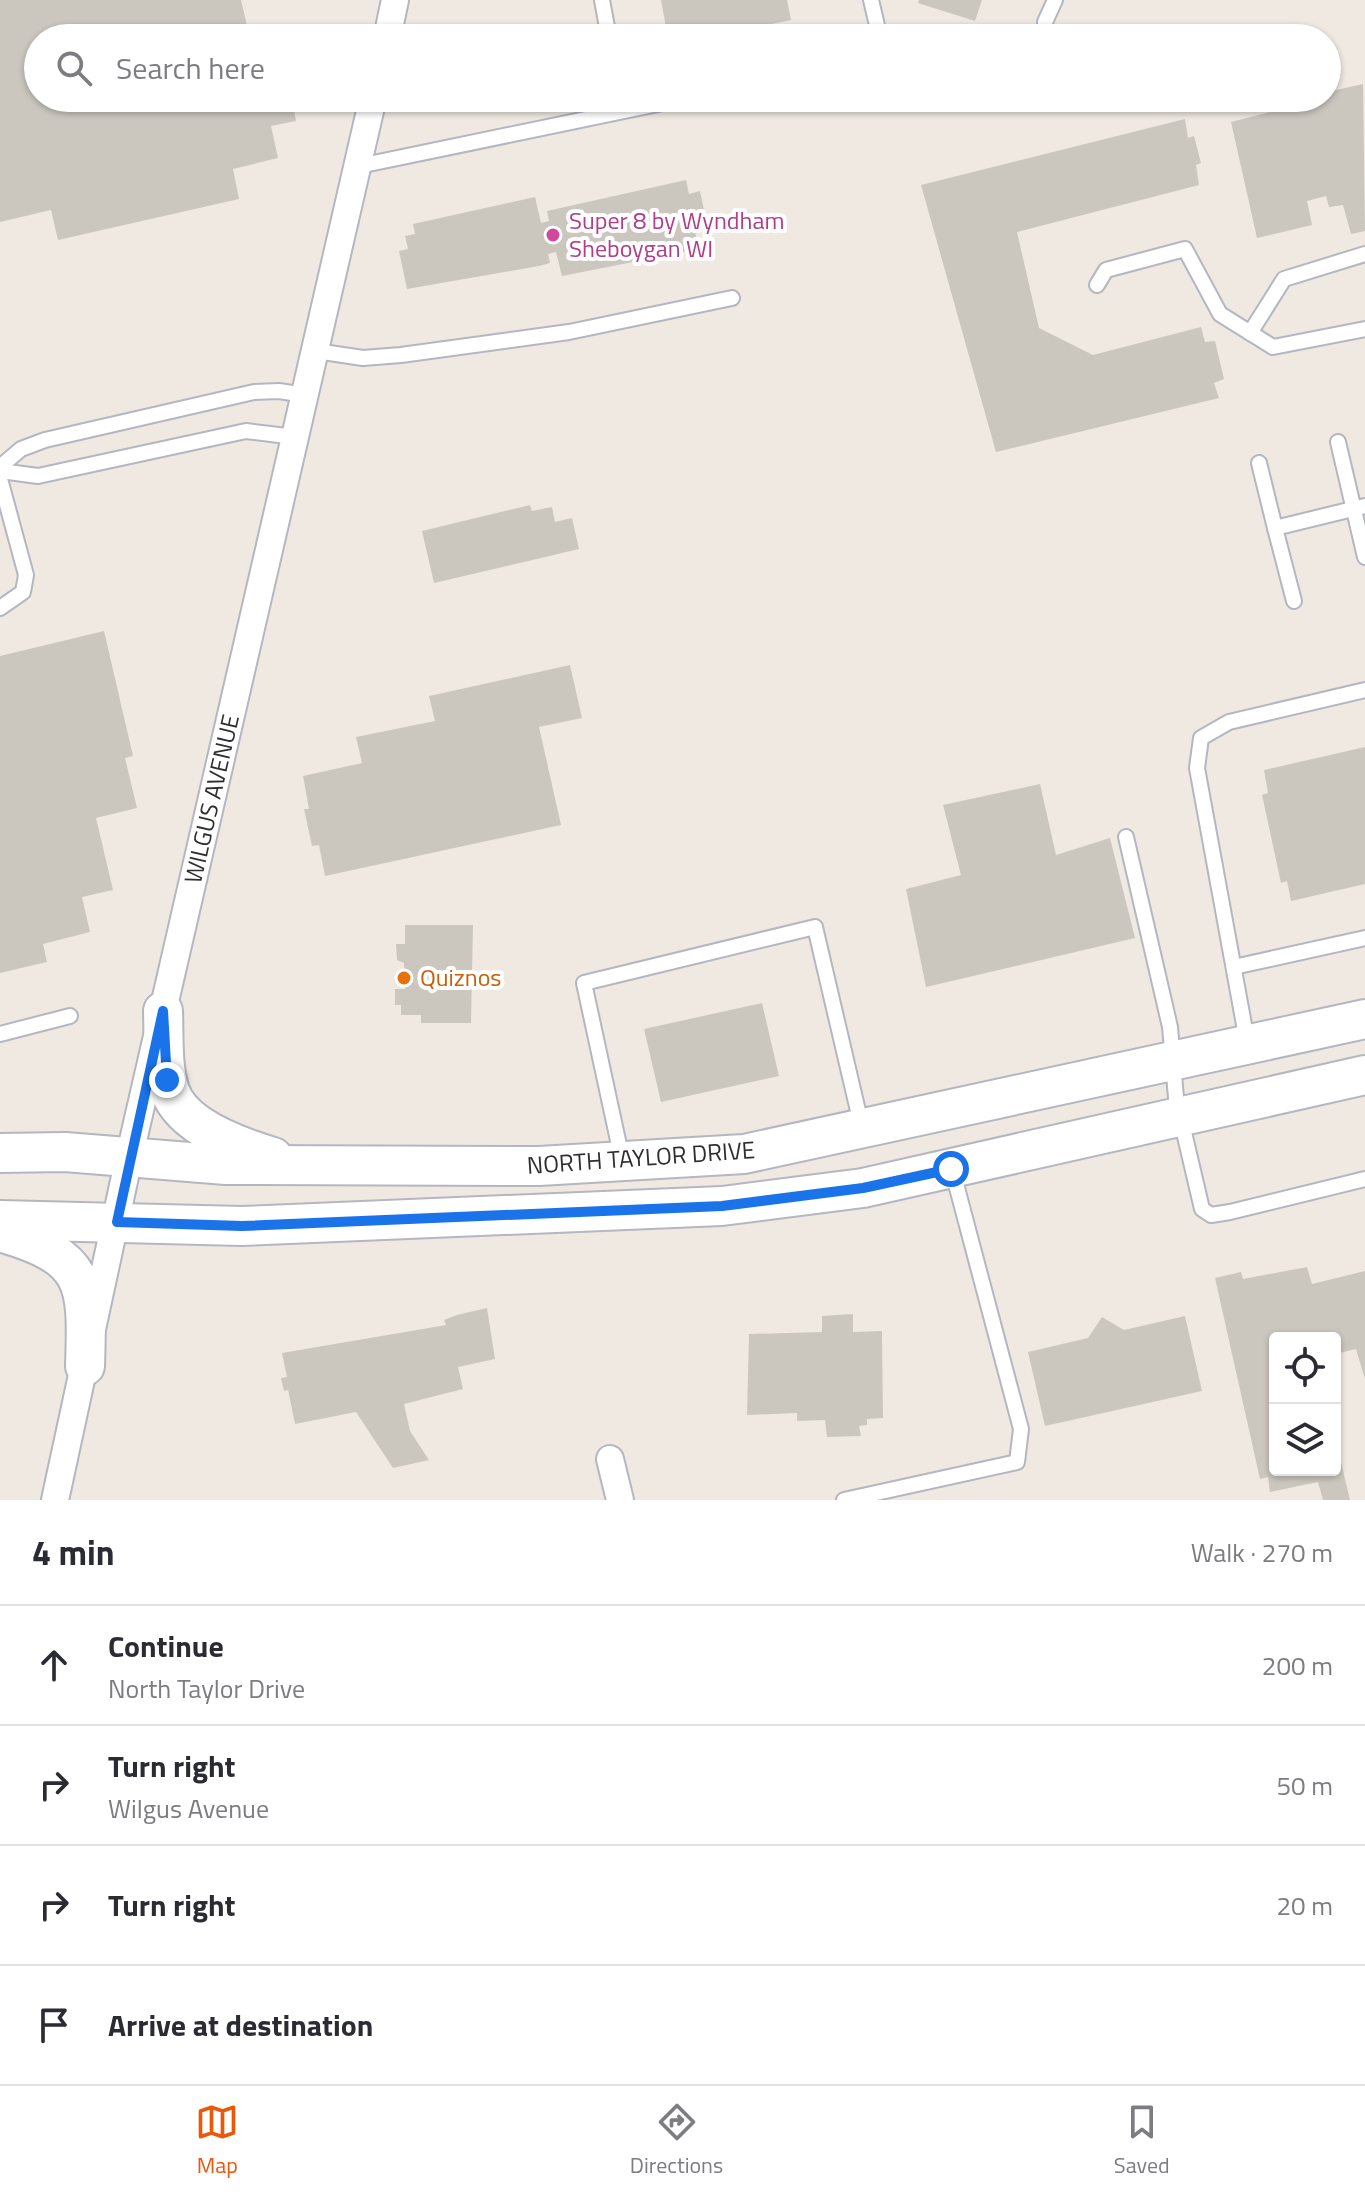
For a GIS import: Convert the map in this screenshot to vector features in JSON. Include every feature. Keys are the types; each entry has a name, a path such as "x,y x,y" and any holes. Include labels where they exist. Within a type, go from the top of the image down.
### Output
{"main road":[{"path":"163,1011 167,1080 176,1104 198,1123 232,1142 269,1156 314,1166"},
{"name":"NORTH TAYLOR DRIVE","path":"0,1153 65,1152 226,1165 314,1166 539,1166 744,1154 1365,1019"},
{"name":"NORTH TAYLOR DRIVE","path":"0,1220 242,1226 722,1206 863,1188 1365,1075"},
{"path":"0,1232 36,1243 60,1255 74,1269 87,1316 85,1366"}],"street":[{"path":"390,24 395,0"},
{"name":"WILGUS AVENUE","path":"55,1500 129,1158 370,112"},
{"path":"610,1459 620,1500"}],"lane":[{"path":"602,0 606,24"},
{"path":"871,0 877,24"},
{"path":"1045,24 1055,0"},
{"path":"359,166 587,112"},
{"path":"1097,285 1106,270 1185,249 1220,314 1273,347 1365,329"},
{"path":"1250,333 1284,279 1365,254"},
{"path":"316,351 363,358 401,355 569,332 732,298"},
{"path":"0,469 21,449 59,437 254,392 279,391 305,395"},
{"path":"0,469 38,476 246,431 295,437"},
{"path":"1338,442 1360,507 1365,557"},
{"path":"1259,463 1294,601"},
{"path":"0,479 26,575 23,592 0,608"},
{"path":"1275,528 1360,507"},
{"path":"1247,1044 1197,768 1201,738 1229,722 1365,690"},
{"path":"1126,837 1170,1027 1180,1117 1200,1201 1211,1215 1365,1179"},
{"path":"622,1161 584,983 815,927 862,1128"},
{"path":"1234,967 1365,938"},
{"path":"0,1034 70,1016"},
{"path":"844,1500 1017,1462 1021,1429 951,1169"}],"building":[{"path":"0,0 241,0 247,24 24,24 24,112 294,112 296,121 271,126 278,158 233,169 239,199 58,240 51,210 0,222"},
{"path":"661,0 787,0 791,20 772,24 665,24"},
{"path":"919,0 982,0 975,21 918,3"},
{"path":"1363,84 1365,231 1351,234 1343,205 1329,207 1326,196 1307,201 1312,225 1257,238 1231,122 1270,112 1341,112 1341,89"},
{"path":"1185,119 1188,138 1194,136 1201,163 1196,165 1199,185 1017,232 1039,328 1093,355 1201,327 1205,342 1215,341 1224,379 1214,383 1219,398 996,452 921,185"},
{"name":"Super 8 by Wyndham Sheboygan WI","path":"686,180 689,194 700,191 707,224 694,227 699,249 562,276 556,252 548,254 550,263 539,266 407,289 399,251 408,249 405,236 415,234 413,224 535,197 541,223 549,221 547,211"},
{"path":"530,505 532,511 552,507 555,522 572,518 579,549 434,583 422,531"},
{"path":"104,631 133,756 125,758 137,808 96,818 113,890 82,897 90,932 43,944 47,962 0,973 0,656"},
{"path":"570,665 582,718 539,727 561,825 325,876 319,845 312,846 304,809 309,809 303,776 362,763 356,737 435,721 429,696"},
{"path":"1365,747 1365,884 1291,901 1287,881 1281,883 1262,795 1268,793 1264,770"},
{"path":"1040,784 1056,855 1110,838 1135,938 926,987 906,889 961,875 943,805"},
{"path":"405,925 473,925 471,1023 421,1023 421,1015 401,1015 401,1005 395,1005 395,989 405,989 404,963 397,960 396,944 405,944"},
{"path":"762,1003 779,1076 661,1102 644,1029"},
{"path":"1307,1267 1312,1284 1365,1271 1365,1379 1356,1349 1341,1353 1341,1332 1269,1332 1269,1476 1341,1476 1341,1462 1350,1500 1323,1500 1318,1482 1270,1492 1268,1477 1260,1479 1215,1278 1241,1272 1243,1279"},
{"path":"487,1308 495,1359 458,1367 463,1389 404,1404 410,1431 429,1460 393,1468 356,1412 295,1424 288,1390 284,1391 281,1378 287,1377 282,1353 446,1325 444,1320"},
{"path":"853,1314 853,1332 882,1331 883,1418 867,1419 867,1425 859,1426 861,1436 827,1437 825,1420 797,1421 797,1413 747,1415 749,1334 822,1332 822,1316"},
{"path":"1185,1316 1202,1391 1045,1426 1028,1352 1088,1338 1102,1317 1124,1330"}],"place":[{"name":"Super 8 by Wyndham Sheboygan WI","path":"553,235"},
{"name":"Quiznos","path":"404,978"}],"route":[{"path":"167,1080 163,1011 117,1222 242,1226 722,1206 863,1188 951,1169"}]}
